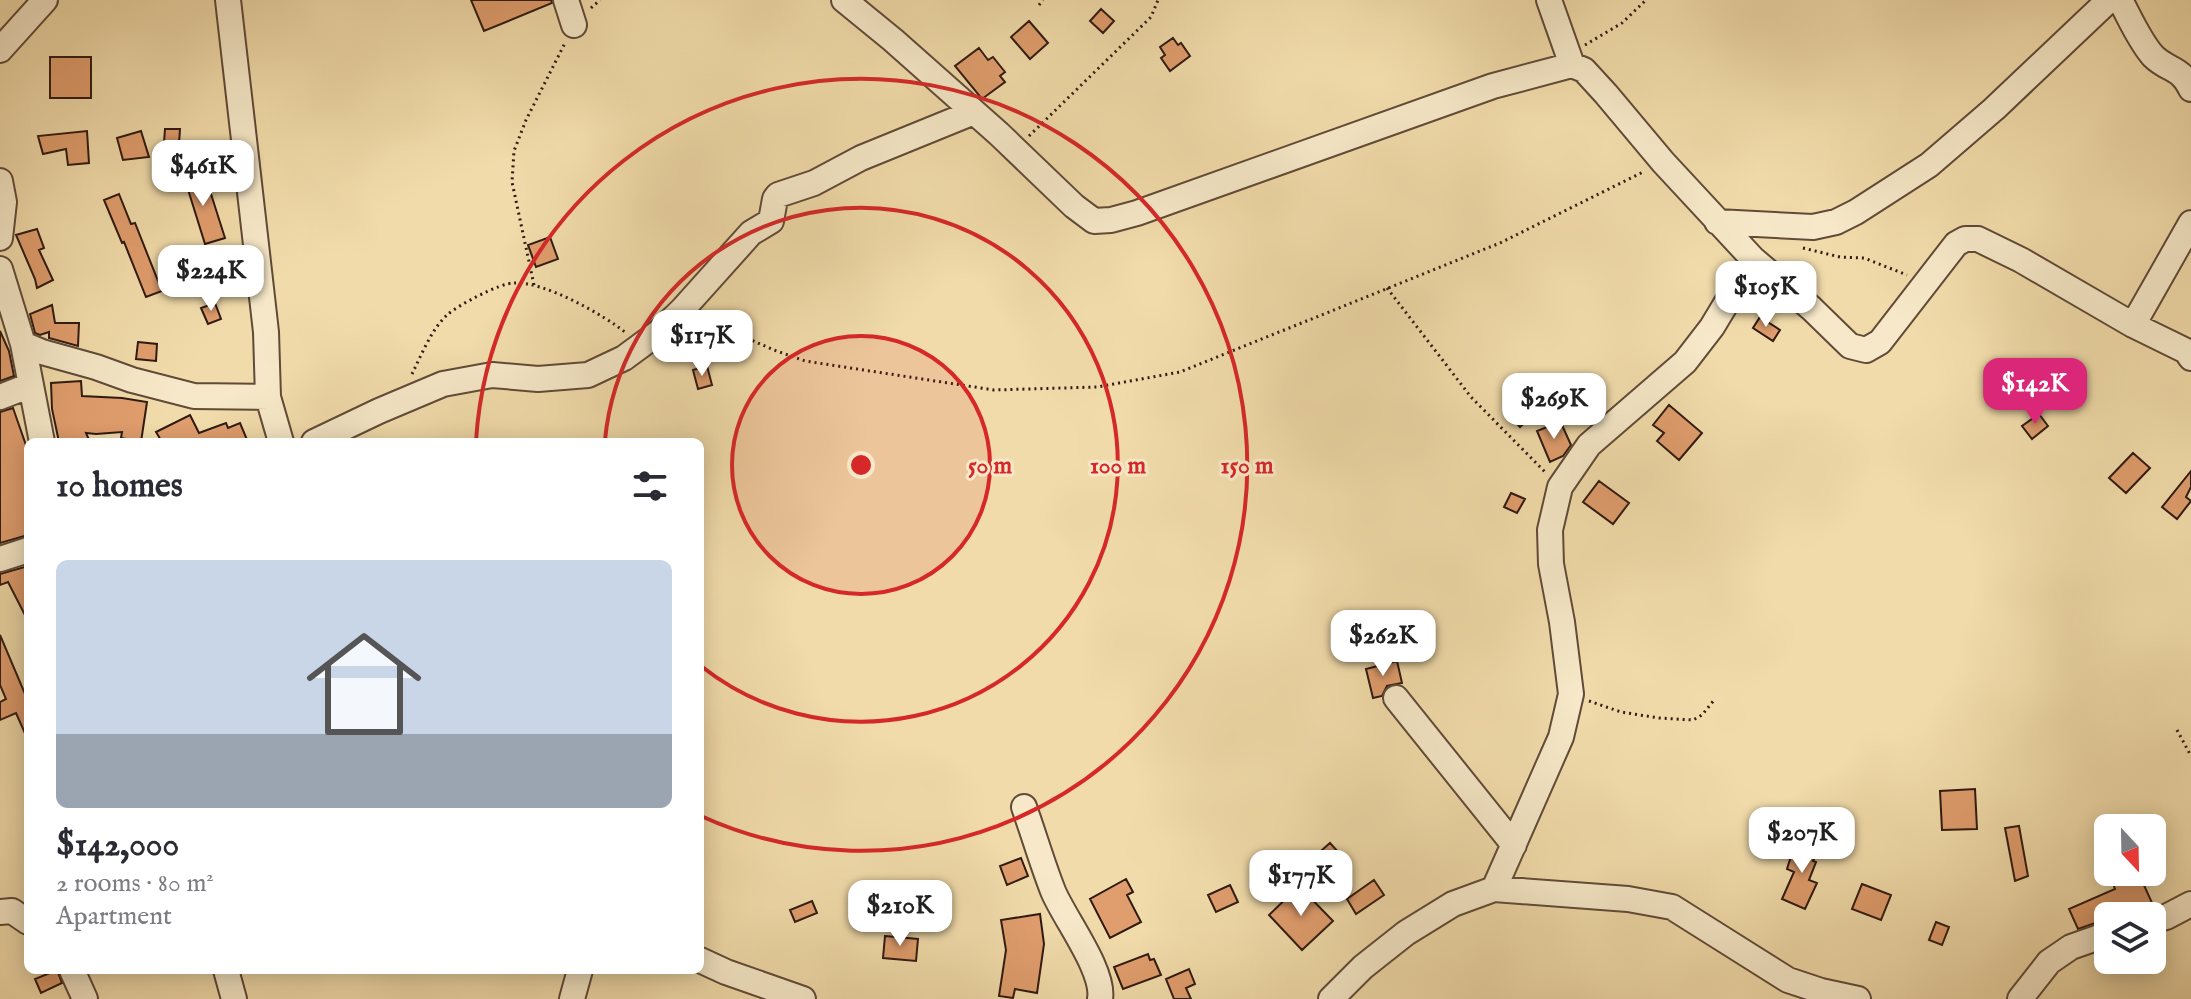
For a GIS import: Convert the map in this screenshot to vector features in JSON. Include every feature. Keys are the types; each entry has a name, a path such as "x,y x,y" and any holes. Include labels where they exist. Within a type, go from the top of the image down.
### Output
{"street":[{"path":"0,50 45,0"},
{"path":"228,0 266,332 268,397 280,438"},
{"path":"566,0 574,25"},
{"path":"844,0 893,40 1094,221 1137,213 1570,60"},
{"path":"1549,0 1570,60 1584,70 1663,162 1753,259 1850,346 1866,350 1880,342 1956,244 1965,239 1978,239 2186,351 2191,358"},
{"path":"1717,222 1813,227 1836,222 1856,212 1929,165 1994,109 2109,0"},
{"path":"2120,0 2149,51 2158,61 2179,71 2191,89"},
{"path":"323,438 443,384 492,375 538,379 588,375 624,358 682,310 747,237 771,221 778,195 814,183 861,158 974,112"},
{"path":"0,181 4,202 0,238"},
{"path":"2133,325 2191,223"},
{"path":"1494,889 1561,737 1571,694 1551,564 1550,530 1560,487 1589,445 1685,362 1712,327 1753,259"},
{"path":"0,269 23,344 41,438"},
{"path":"23,344 132,380 194,396 268,397"},
{"path":"0,397 31,385"},
{"path":"1,557 24,553"},
{"path":"1396,698 1514,845"},
{"path":"1024,807 1053,893 1094,968 1100,999"},
{"path":"1331,999 1363,967 1406,933 1453,904 1494,889 1628,899 1672,907 1788,980 1858,999"},
{"path":"2166,915 2191,904"},
{"path":"0,912 12,911 24,919"},
{"path":"2020,999 2049,962 2071,947 2094,939"},
{"path":"704,962 803,999"},
{"path":"74,974 85,999"},
{"path":"227,974 234,999"},
{"path":"572,999 579,974"}],"path":[{"path":"534,285 512,182 514,151 526,120 574,25 600,0"},
{"path":"1039,5 1043,0"},
{"path":"1015,150 1151,17 1158,0"},
{"path":"1570,60 1622,23 1646,0"},
{"path":"682,310 805,361 994,390 1097,387 1180,372 1500,243 1663,162"},
{"path":"1798,247 1840,257 1864,258 1926,282"},
{"path":"397,403 429,340 448,314 510,282 534,285 576,302 615,324 642,346"},
{"path":"1387,288 1471,397 1560,487"},
{"path":"1571,694 1621,712 1693,720 1702,715 1715,699"},
{"path":"2177,730 2191,756"}],"building":[{"path":"471,0 551,0 552,3 484,31"},
{"path":"1101,9 1114,21 1103,33 1090,21"},
{"path":"1029,21 1048,43 1030,59 1011,37"},
{"path":"1173,38 1190,56 1170,71 1161,58 1165,55 1160,47"},
{"path":"979,48 988,60 993,57 1005,72 1000,76 1005,82 982,99 955,66"},
{"path":"50,57 91,57 91,98 50,98"},
{"path":"165,129 180,129 179,144 164,143"},
{"path":"87,131 89,163 68,165 66,149 43,154 38,136"},
{"path":"141,131 149,157 123,160 117,138"},
{"path":"191,164 204,197 211,194 225,238 205,244 181,167"},
{"path":"119,194 131,224 135,223 162,291 146,297 104,200"},
{"path":"37,229 44,248 39,250 53,280 37,288 16,235"},
{"path":"550,237 558,259 536,267 528,245"},
{"path":"215,303 221,319 208,324 201,308"},
{"path":"52,305 55,323 79,323 78,346 49,338 49,332 35,333 30,314"},
{"path":"1760,317 1780,330 1773,341 1753,328"},
{"path":"0,331 9,351 14,376 0,381"},
{"path":"138,342 157,344 156,361 136,359"},
{"path":"707,366 712,385 698,389 693,370"},
{"path":"81,381 82,396 147,402 142,438 121,438 122,432 86,433 88,438 58,438 51,383"},
{"path":"1532,392 1544,405 1520,427 1508,414"},
{"path":"1669,405 1702,433 1679,460 1657,441 1664,433 1653,425"},
{"path":"13,408 24,440 24,536 0,543 0,412"},
{"path":"2039,414 2048,426 2032,439 2022,426"},
{"path":"190,415 199,433 226,423 228,428 240,423 246,438 160,438 156,432"},
{"path":"1557,423 1558,427 1562,425 1571,445 1563,456 1550,462 1537,431"},
{"path":"2133,453 2150,468 2126,493 2109,478"},
{"path":"2191,471 2191,487 2186,497 2191,501 2177,519 2162,507"},
{"path":"1599,481 1629,503 1613,524 1583,502"},
{"path":"1511,493 1525,499 1517,513 1504,507"},
{"path":"24,567 24,613 8,582 0,585 0,574"},
{"path":"0,635 24,692 24,731 16,713 0,720 0,702 6,699 0,685"},
{"path":"1397,661 1402,683 1387,686 1382,696 1373,698 1366,669"},
{"path":"1975,789 1977,829 1942,830 1940,791"},
{"path":"2019,826 2028,876 2015,881 2005,828"},
{"path":"1805,839 1820,846 1809,880 1817,883 1805,909 1782,899 1794,872 1787,869 1792,853 1797,855"},
{"path":"1330,843 1339,853 1322,868 1313,858"},
{"path":"1021,858 1028,876 1007,885 1000,866"},
{"path":"1126,879 1133,892 1127,895 1141,922 1110,938 1090,899"},
{"path":"1374,880 1384,895 1356,914 1347,899"},
{"path":"1862,884 1891,895 1881,920 1852,909"},
{"path":"1230,885 1238,902 1216,912 1208,895"},
{"path":"1299,886 1333,921 1302,950 1269,915"},
{"path":"2114,886 2144,886 2152,902 2094,902 2094,923 2078,929 2069,909 2115,889"},
{"path":"812,901 817,913 795,922 790,910"},
{"path":"1040,914 1044,944 1037,993 1015,989 1013,998 999,996 1006,950 1001,920"},
{"path":"1936,922 1949,927 1942,945 1929,940"},
{"path":"885,936 918,939 916,961 883,958"},
{"path":"1148,954 1150,960 1154,959 1161,975 1123,989 1114,967"},
{"path":"1189,969 1195,984 1186,988 1191,999 1174,999 1166,979"},
{"path":"59,974 62,983 41,993 35,979"}]}
